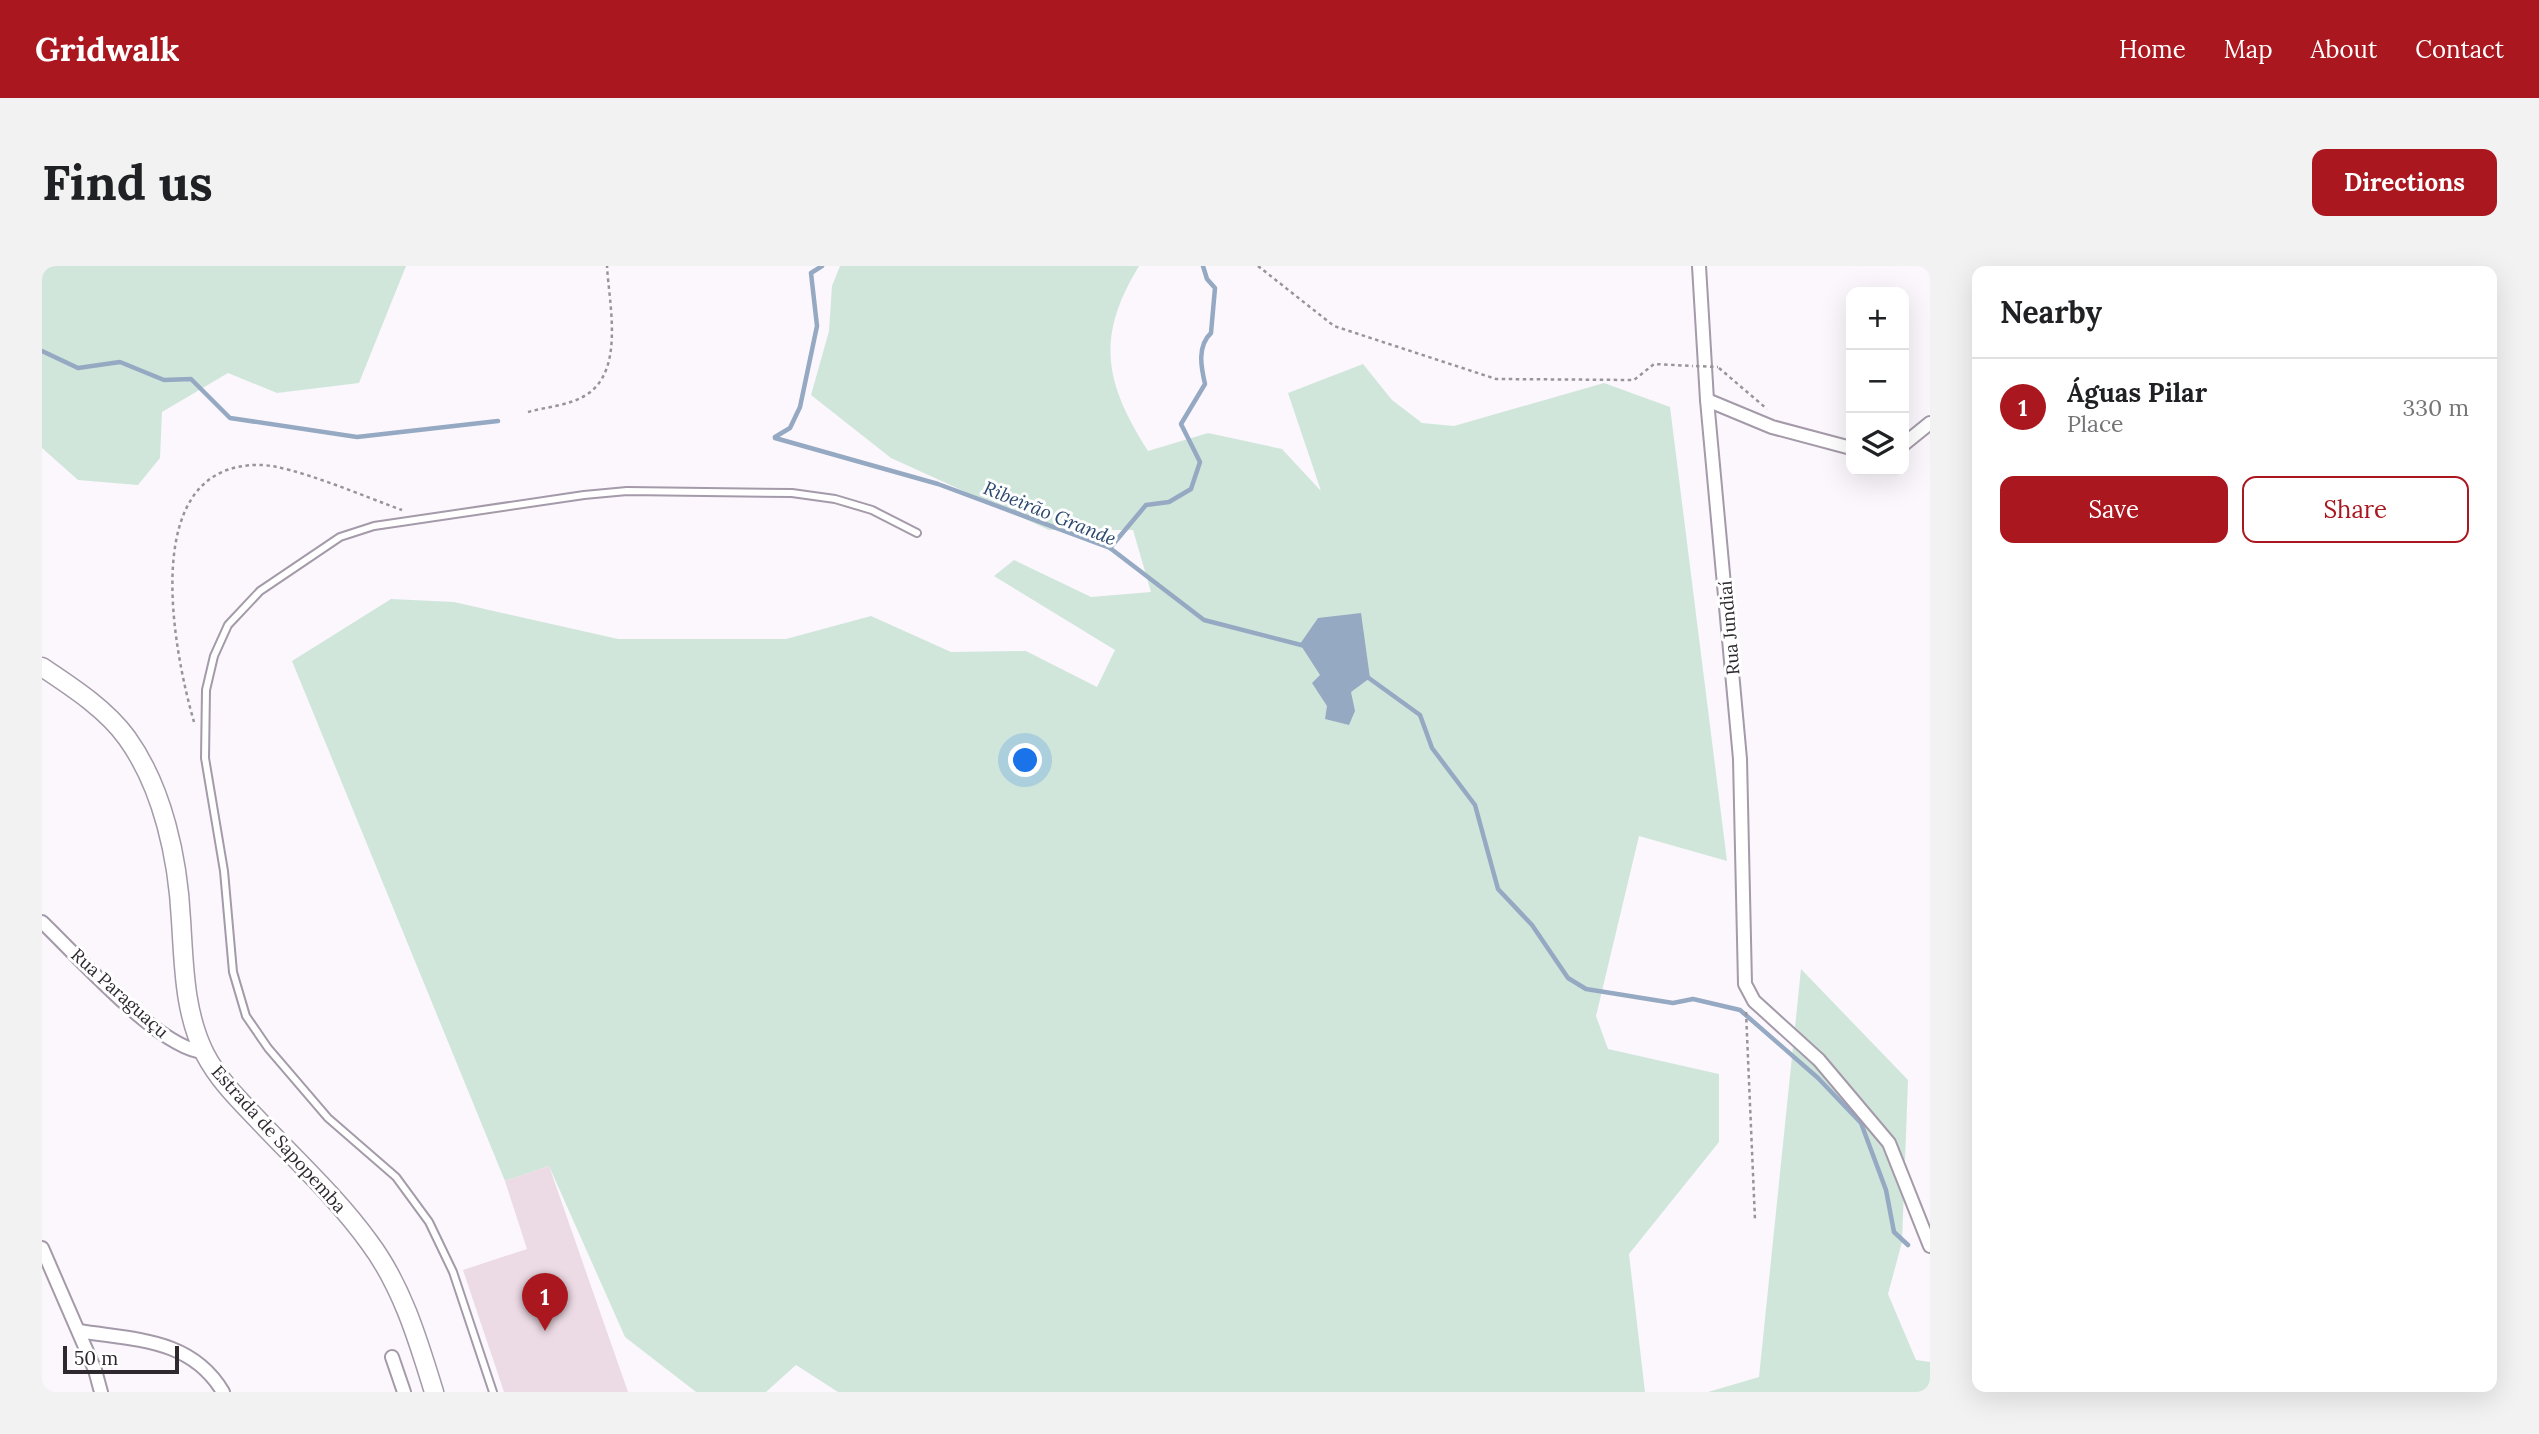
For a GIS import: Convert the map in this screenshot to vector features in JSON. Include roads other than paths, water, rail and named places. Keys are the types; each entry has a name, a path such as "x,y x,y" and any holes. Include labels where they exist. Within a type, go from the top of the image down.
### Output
{"main road":[{"name":"Estrada de Sapopemba","path":"42,667 71,686 107,716 126,737 152,781 177,878 188,1004 204,1052 215,1073 370,1242 400,1292 434,1392"}],"street":[{"name":"Rua Jundiaí","path":"1699,266 1707,400 1740,759 1746,997 1819,1060 1889,1143 1930,1246"},
{"path":"1707,400 1796,434 1846,447"},
{"path":"1909,440 1930,423"},
{"name":"Rua Paraguaçu","path":"42,922 155,1028 178,1045 204,1052"},
{"path":"42,1248 79,1331 101,1392"},
{"path":"79,1331 159,1344 188,1354 213,1375 223,1392"},
{"path":"393,1357 404,1392"}],"lane":[{"path":"493,1392 453,1272 429,1222 396,1177 328,1118 268,1048 246,1016 233,972 225,871 205,758 206,690 214,656 228,625 260,591 340,537 374,526 425,517 627,491 792,493 835,499 872,510 917,533"}],"water":[{"path":"1361,613 1370,678 1351,692 1355,711 1349,725 1325,719 1327,706 1312,683 1320,675 1300,644 1318,618"}],"waterway":[{"path":"775,437 790,428 800,407 817,326 811,273 822,266"},
{"path":"1110,548 1146,505 1169,502 1191,489 1200,462 1181,424 1205,384 1201,364 1202,350 1211,333 1215,288 1207,279 1203,266"},
{"name":"Ribeirão Grande","path":"42,351 78,368 120,362 164,380 191,379 230,418 357,437 498,421"},
{"name":"Ribeirão Grande","path":"775,438 938,484 1110,548 1204,620 1305,646"},
{"path":"1366,676 1420,715 1432,748 1475,805 1498,889 1532,925 1568,978 1586,989 1673,1003 1693,999 1740,1010 1818,1078 1861,1123 1886,1190 1894,1232 1908,1245"}],"place":[{"name":"Águas Pilar","path":"545,1331"}]}
